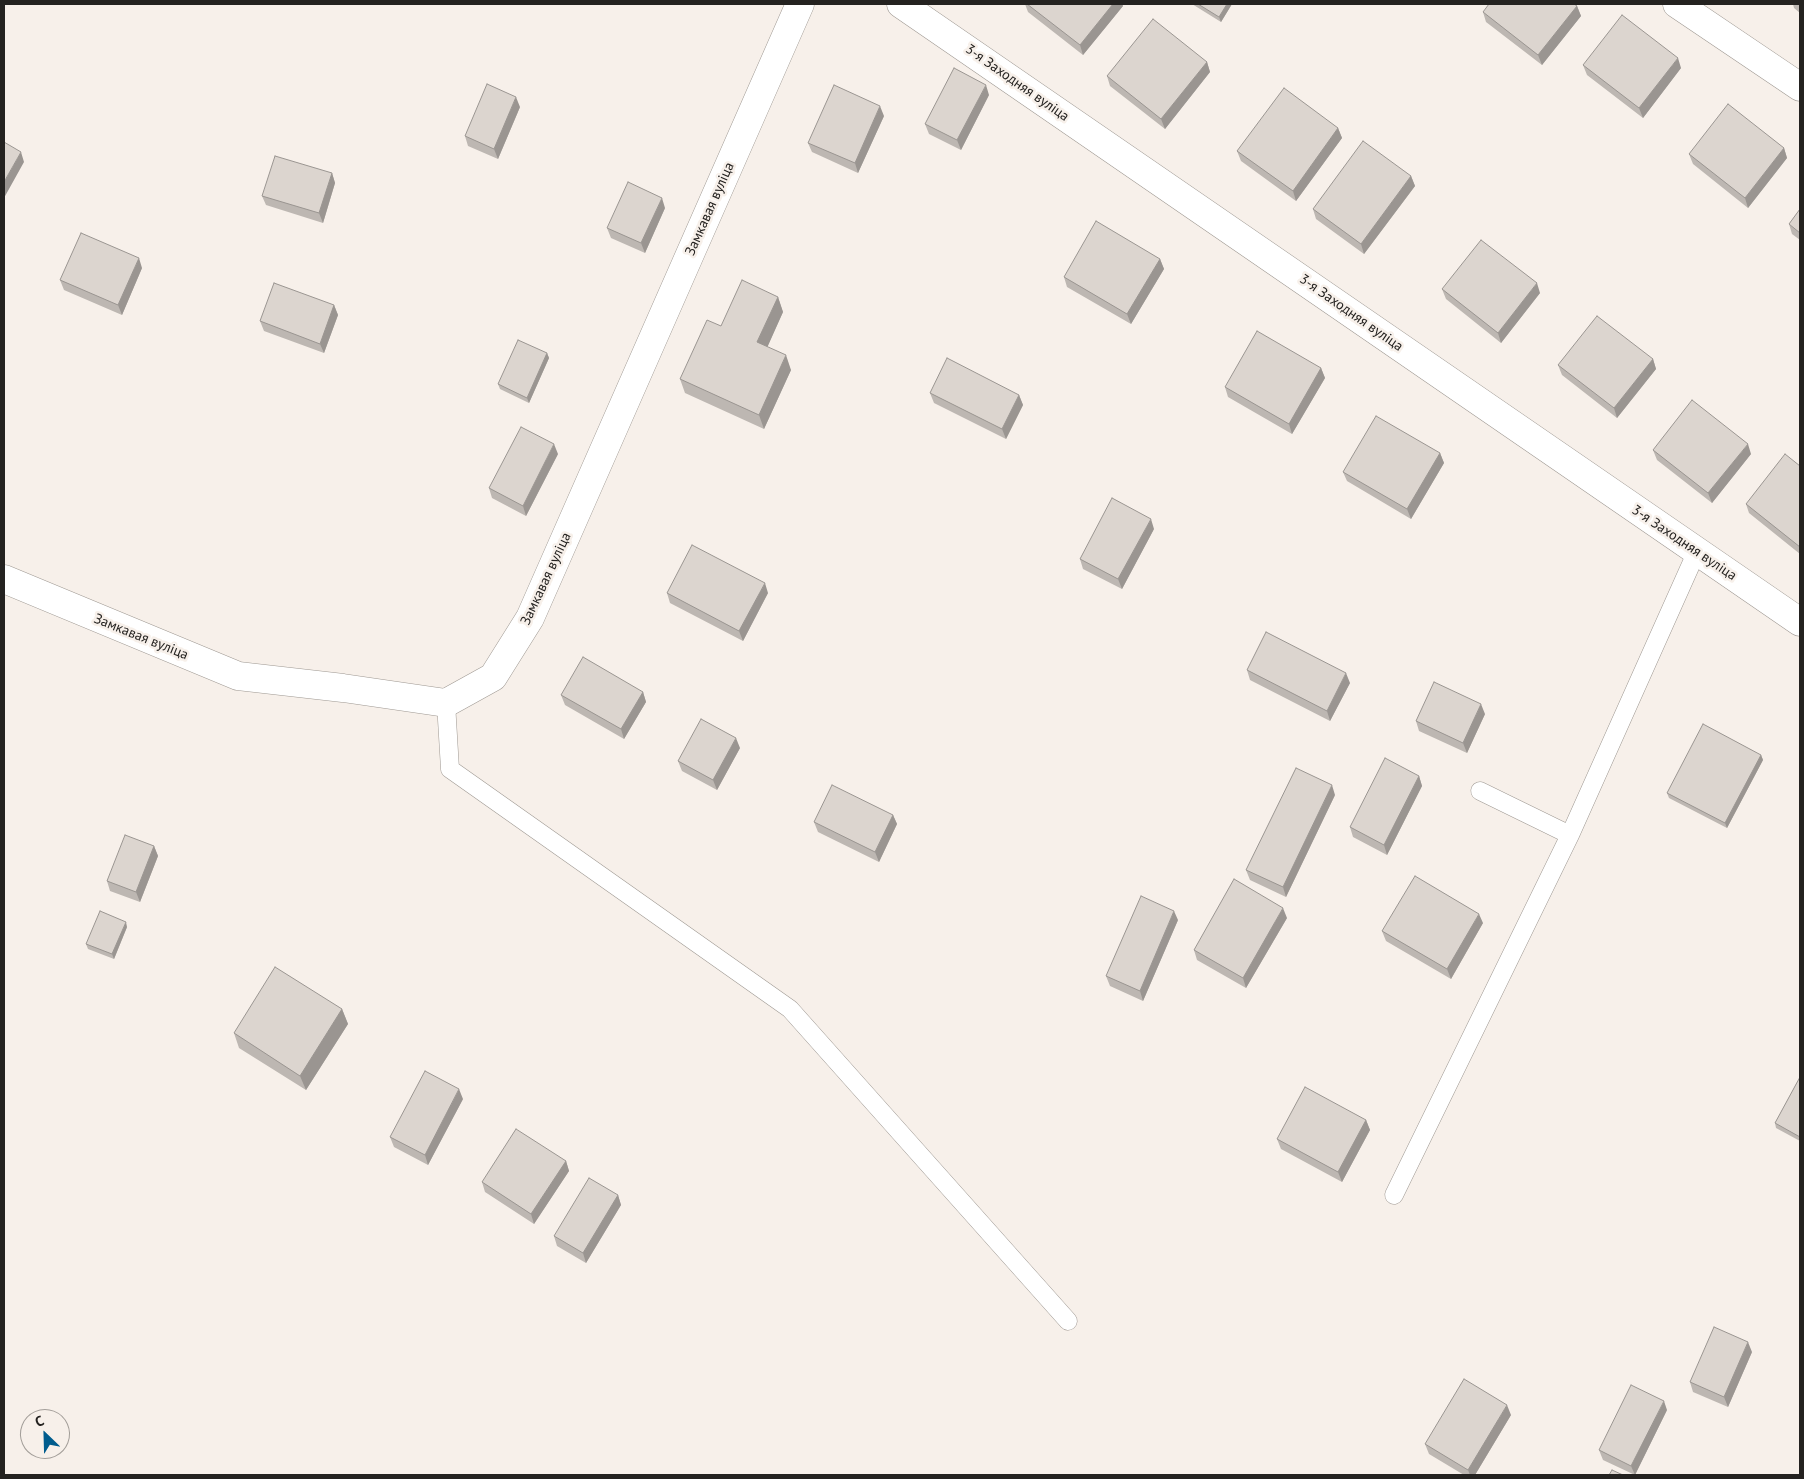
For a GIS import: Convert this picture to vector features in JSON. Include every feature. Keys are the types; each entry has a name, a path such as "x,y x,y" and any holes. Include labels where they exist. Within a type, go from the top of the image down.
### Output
{"street":[{"name":"Замкавая вуліца","path":"4,579 238,676 343,688 446,703 493,677 530,618 800,4"},
{"name":"3-я Заходняя вуліца","path":"901,4 1800,622"},
{"path":"1677,4 1800,87"}],"lane":[{"path":"1394,1195 1570,835 1697,551"},
{"path":"446,703 450,768 790,1009 1068,1321"},
{"path":"1480,791 1570,835"}],"building":[{"path":"1027,4 1113,4 1080,45"},
{"path":"1198,4 1227,4 1219,17"},
{"path":"1489,4 1574,4 1577,6 1538,55 1483,12"},
{"path":"1622,15 1678,58 1639,108 1583,65"},
{"path":"1153,19 1207,62 1161,119 1107,76"},
{"path":"954,68 986,85 957,140 925,124"},
{"path":"487,84 516,97 494,149 465,136"},
{"path":"834,85 880,106 855,163 808,143"},
{"path":"1284,88 1338,128 1293,191 1237,151"},
{"path":"1728,104 1784,148 1745,198 1689,154"},
{"path":"1363,141 1411,176 1361,244 1313,209"},
{"path":"4,142 21,152 4,182"},
{"path":"275,156 332,173 319,213 262,196"},
{"path":"628,182 662,198 641,243 607,228"},
{"path":"1800,209 1800,233 1789,224"},
{"path":"1096,221 1160,259 1127,314 1064,277"},
{"path":"81,233 139,258 118,305 60,280"},
{"path":"1481,240 1537,283 1498,333 1442,289"},
{"path":"742,280 778,297 757,342 786,355 759,415 680,379 707,320 721,326"},
{"path":"274,283 334,305 320,344 260,321"},
{"path":"1597,316 1653,359 1614,408 1558,365"},
{"path":"1257,331 1321,368 1289,424 1225,387"},
{"path":"518,340 547,353 527,398 498,384"},
{"path":"947,358 1019,395 1002,429 930,393"},
{"path":"1692,400 1748,444 1708,493 1653,450"},
{"path":"1376,416 1440,453 1407,509 1343,472"},
{"path":"521,427 554,444 523,506 489,488"},
{"path":"1785,454 1800,466 1800,547 1746,504"},
{"path":"1112,498 1151,519 1118,579 1080,559"},
{"path":"692,545 765,583 739,631 667,593"},
{"path":"1266,632 1346,673 1327,711 1247,670"},
{"path":"583,657 643,692 621,729 561,695"},
{"path":"1434,682 1481,704 1463,743 1416,721"},
{"path":"701,719 736,738 713,780 678,761"},
{"path":"1703,724 1761,755 1725,823 1667,793"},
{"path":"1385,758 1419,776 1384,845 1350,827"},
{"path":"1296,768 1332,785 1283,887 1246,870"},
{"path":"832,785 893,815 875,852 814,822"},
{"path":"125,835 154,846 136,892 107,881"},
{"path":"1415,876 1479,914 1447,969 1382,931"},
{"path":"1234,879 1283,908 1243,978 1194,950"},
{"path":"1141,896 1174,911 1140,991 1106,976"},
{"path":"100,911 126,922 112,954 86,944"},
{"path":"275,967 342,1009 300,1076 234,1033"},
{"path":"425,1071 459,1089 425,1155 390,1137"},
{"path":"1800,1077 1800,1137 1775,1123"},
{"path":"1305,1087 1366,1120 1338,1172 1277,1139"},
{"path":"516,1129 566,1161 531,1214 482,1182"},
{"path":"589,1178 618,1195 583,1253 554,1236"},
{"path":"1714,1327 1748,1342 1724,1397 1690,1382"},
{"path":"1464,1379 1507,1405 1468,1470 1425,1444"},
{"path":"1631,1385 1664,1401 1631,1466 1599,1450"},
{"path":"1612,1470 1623,1475 1609,1475"}]}
